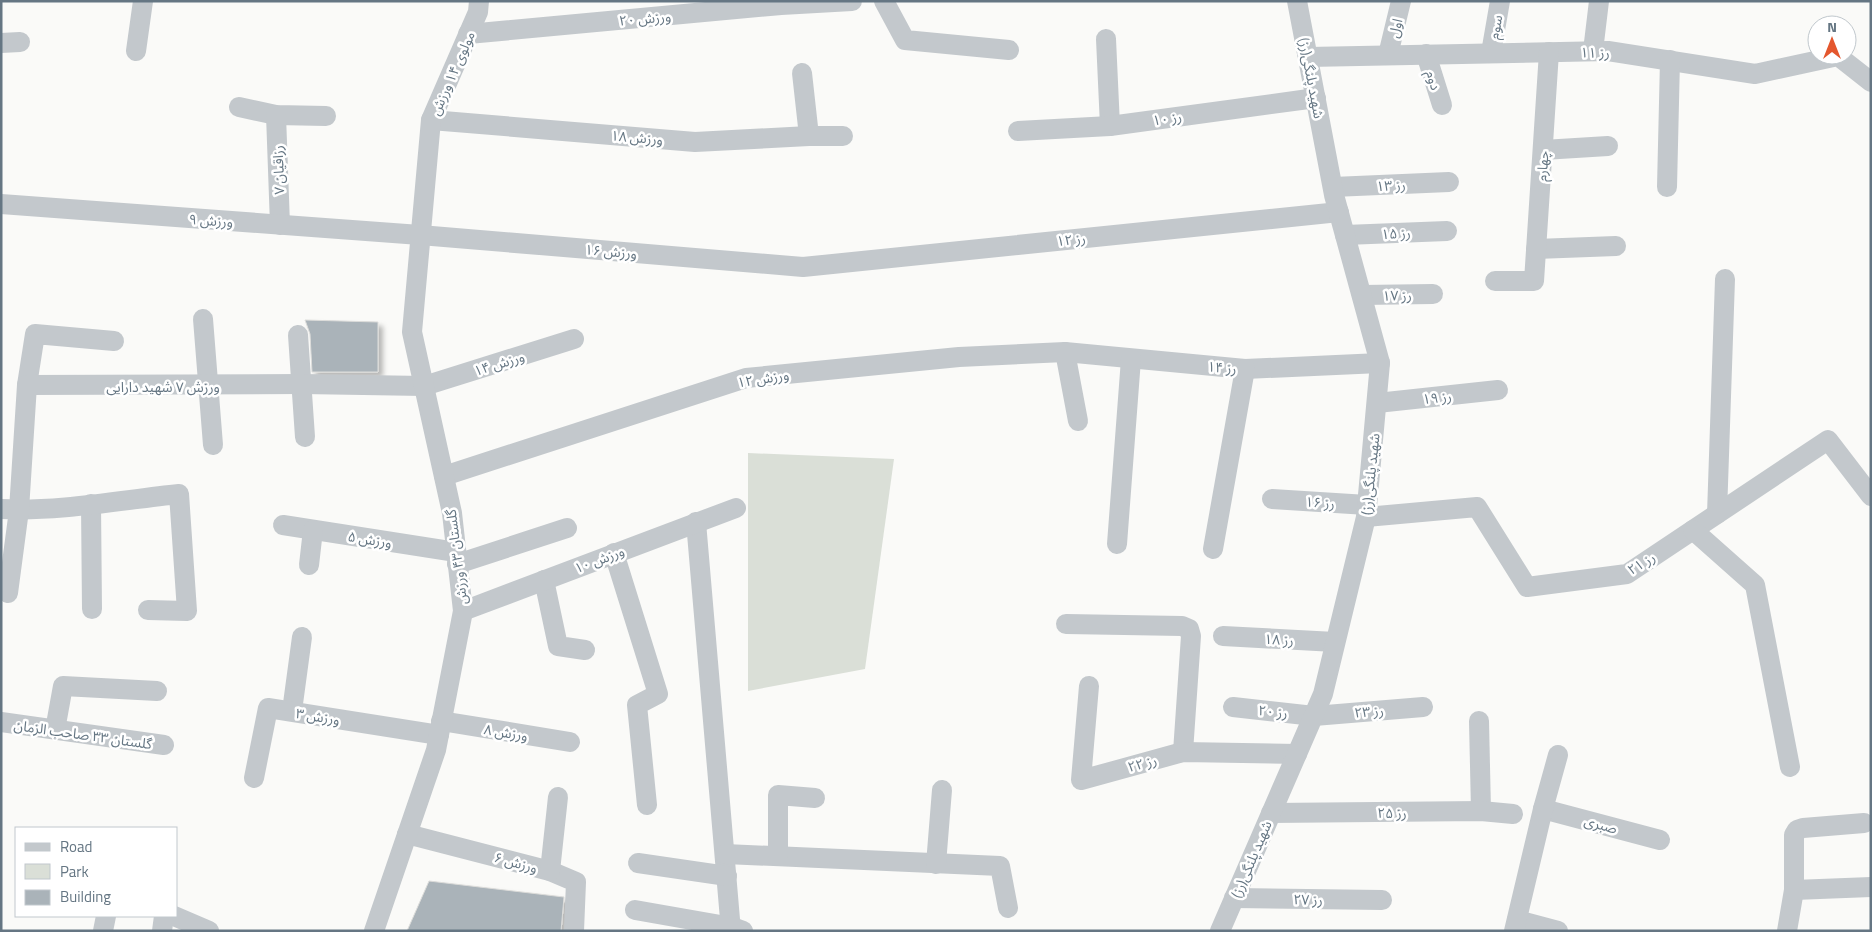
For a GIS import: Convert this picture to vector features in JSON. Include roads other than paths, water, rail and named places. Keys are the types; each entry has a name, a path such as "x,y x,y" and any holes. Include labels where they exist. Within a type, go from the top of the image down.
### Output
{"street":[{"path":"136,51 143,1"},
{"name":"مولوی ۱۴ ورزش","path":"420,235 431,120 478,12 479,1"},
{"name":"ورزش ۲۰","path":"468,34 781,3 852,1"},
{"path":"884,1 906,40 1009,50"},
{"name":"شهید پلنگی(رز)","path":"1220,931 1323,694 1366,511 1377,403 1380,363 1333,187 1297,1"},
{"name":"اول","path":"1388,55 1401,1"},
{"name":"سوم","path":"1490,53 1500,1"},
{"path":"1594,51 1599,1"},
{"path":"1106,39 1110,126"},
{"name":"رز ۱۱","path":"1308,57 1608,51 1755,74 1838,56 1871,82"},
{"name":"چهارم","path":"1495,281 1534,281 1549,52"},
{"name":"دوم","path":"1426,54 1442,105"},
{"path":"1667,187 1670,60"},
{"path":"802,73 809,136"},
{"name":"رز ۱۰","path":"1018,131 1110,126 1316,98"},
{"path":"239,107 276,114 326,116"},
{"name":"رزاقیان ۷","path":"276,114 280,225"},
{"name":"ورزش ۱۸","path":"431,120 694,142 843,136"},
{"path":"1543,150 1608,146"},
{"name":"رز ۱۳","path":"1333,187 1449,182"},
{"name":"ورزش ۹","path":"1,204 420,235"},
{"name":"رز ۱۲","path":"802,267 1339,212"},
{"name":"رز ۱۵","path":"1345,235 1446,230"},
{"name":"ورزش ۱۶","path":"420,235 802,267"},
{"name":"گلستان ۴۳ ورزش","path":"374,931 436,750 462,611 452,513 412,332 420,235"},
{"path":"1536,248 1616,246"},
{"path":"1717,514 1724,279"},
{"name":"رز ۱۷","path":"1362,295 1433,294"},
{"path":"203,319 213,445"},
{"path":"8,594 10,510 35,334 114,341"},
{"path":"298,335 305,438"},
{"name":"ورزش ۱۴","path":"424,386 574,339"},
{"path":"1065,352 1078,421"},
{"name":"رز ۱۴","path":"1065,352 1245,369 1380,363"},
{"name":"ورزش ۱۲","path":"444,476 746,378 959,357 1065,352"},
{"path":"1118,544 1131,359"},
{"path":"1213,549 1245,369"},
{"name":"ورزش ۷ شهید دارایی","path":"27,386 302,384 424,386"},
{"name":"رز ۱۹","path":"1377,403 1498,390"},
{"name":"رز ۲۱","path":"1366,511 1477,507 1527,587 1627,574 1828,440 1871,496"},
{"path":"10,510 91,504 179,494 187,611 148,610"},
{"name":"رز ۱۶","path":"1272,499 1366,511"},
{"path":"91,504 92,609"},
{"name":"ورزش ۱۰","path":"462,611 736,508"},
{"path":"635,910 735,929 727,876 696,522"},
{"name":"ورزش ۵","path":"283,525 457,558"},
{"path":"457,558 567,528"},
{"path":"310,565 313,530"},
{"path":"1693,530 1755,585 1790,767"},
{"path":"614,554 658,694 637,705 647,805"},
{"path":"544,580 558,646 585,650"},
{"path":"1066,624 1182,626 1189,629 1191,636 1183,752"},
{"name":"رز ۱۸","path":"1223,636 1336,642"},
{"path":"292,711 302,637"},
{"path":"55,730 63,686 158,692"},
{"name":"رز ۲۲","path":"1089,686 1081,780 1183,752 1297,754"},
{"name":"رز ۲۰","path":"1232,707 1314,716"},
{"name":"رز ۲۳","path":"1314,716 1423,707"},
{"name":"ورزش ۳","path":"254,778 268,708 440,728"},
{"path":"1479,721 1482,811"},
{"name":"گلستان ۳۳ صاحب الزمان","path":"1,722 164,745"},
{"name":"ورزش ۸","path":"440,728 570,742"},
{"path":"1558,755 1543,809 1516,925 1558,931"},
{"path":"936,864 942,790"},
{"path":"778,856 778,795 815,798"},
{"path":"550,871 558,797"},
{"name":"صبری","path":"1543,809 1660,840"},
{"name":"رز ۲۵","path":"1271,813 1482,811 1513,814"},
{"path":"1787,931 1794,890 1794,835 1797,830 1864,823"},
{"name":"ورزش ۶","path":"407,834 550,871 576,882 574,931"},
{"path":"725,854 1000,866 1008,908"},
{"path":"638,863 727,876"},
{"path":"1794,890 1871,887"},
{"name":"رز ۲۷","path":"1234,898 1382,900"},
{"path":"103,931 106,917"},
{"path":"162,931 164,917"},
{"path":"176,917 209,931"}]}
